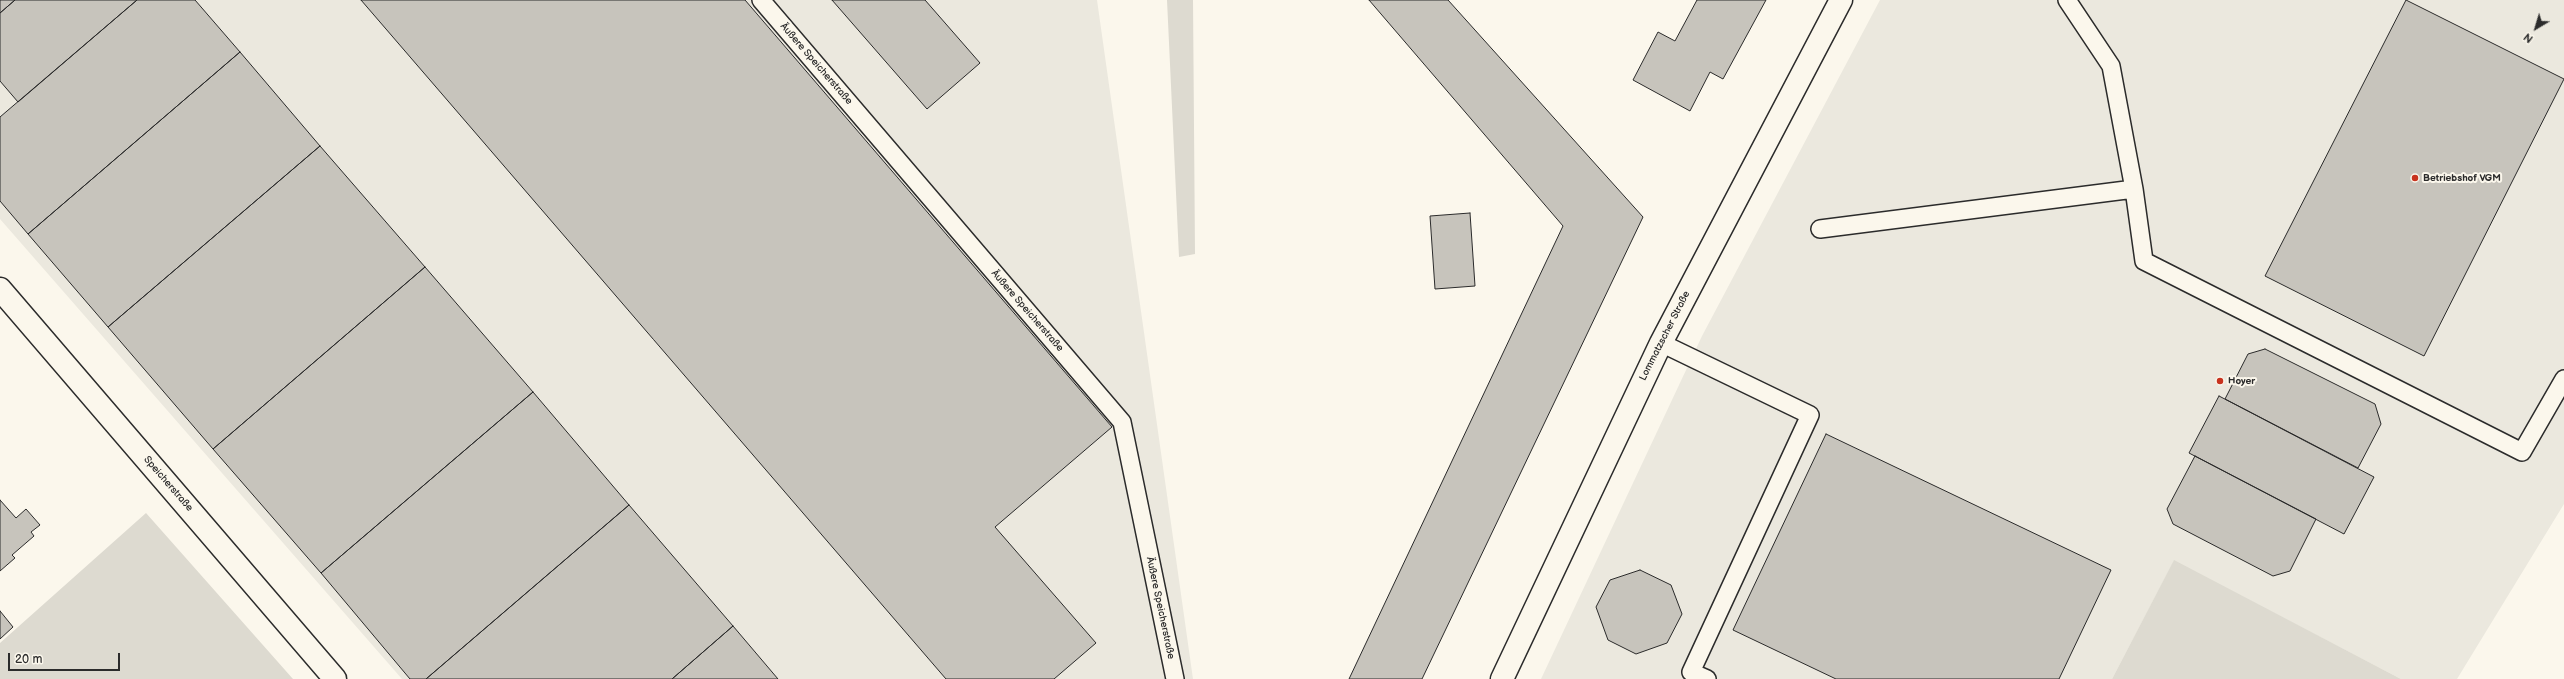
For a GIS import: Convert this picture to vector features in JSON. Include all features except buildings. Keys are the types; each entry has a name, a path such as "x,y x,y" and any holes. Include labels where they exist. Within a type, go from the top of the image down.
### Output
{"street":[{"name":"Lommatzscher Straße","path":"1502,679 1661,343 1841,0"},
{"name":"Speicherstraße","path":"0,289 335,679"}],"lane":[{"name":"Äußere Speicherstraße","path":"761,0 1122,422 1175,679"},
{"path":"2067,0 2111,66 2134,189 2144,261 2522,452 2564,379"},
{"path":"1820,229 2134,189"},
{"path":"1661,343 1810,415 1691,672 1706,679"}],"shaded area":[{"path":"0,0 1097,0 1193,679 402,679 0,219"},
{"path":"1167,0 1193,0 1195,254 1179,257"},
{"path":"1880,0 2564,0 2564,504 2457,679 2401,679 2174,561 2112,679 1541,679 1702,336"},
{"path":"146,513 293,679 0,679 0,643"},
{"path":"2174,560 2401,679 2112,679"}],"place":[{"name":"Betriebshof VGM","path":"2415,178"},
{"name":"Hoyer","path":"2220,381"}]}
